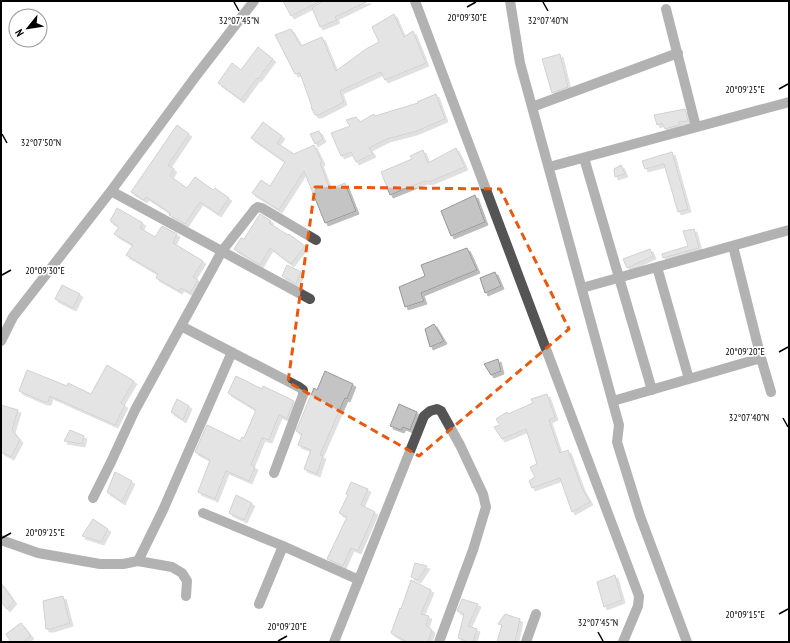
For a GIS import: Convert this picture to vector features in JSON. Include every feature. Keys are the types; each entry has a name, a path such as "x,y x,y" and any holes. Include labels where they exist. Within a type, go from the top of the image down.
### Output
{"street":[{"path":"1,341 13,317 111,191 196,76 254,1"},
{"path":"415,1 640,596 638,606 623,642"},
{"path":"510,1 520,63 619,425 617,442 640,516 687,642"},
{"path":"666,9 696,127"},
{"path":"532,106 678,53"},
{"path":"549,168 789,102"},
{"path":"584,158 652,390"},
{"path":"111,191 310,299"},
{"path":"93,498 135,410 222,250 255,209 258,207 262,208 316,240"},
{"path":"582,288 789,230"},
{"path":"732,246 771,392"},
{"path":"657,267 689,379"},
{"path":"181,326 303,390 303,395 274,473"},
{"path":"138,561 163,510 232,352"},
{"path":"613,401 761,358"},
{"path":"334,642 424,416 430,411 438,409 441,411 460,446 483,494 486,507 473,550 439,642"},
{"path":"203,513 283,546 359,580"},
{"path":"1,540 38,554 100,564 123,564 138,561 172,567 182,573 187,581 186,596"},
{"path":"259,604 283,546"},
{"path":"526,642 536,614"}],"highlighted area":[{"path":"315,187 500,189 569,329 419,456 288,382"}],"building":[{"path":"283,1 321,1 291,16"},
{"path":"323,1 368,1 335,17 337,20 320,27 312,8"},
{"path":"394,14 404,37 413,31 426,63 385,80 381,72 340,91 344,102 319,115 315,115 300,73 295,74 275,35 291,29 301,46 322,37 336,71 366,49 379,42 372,27"},
{"path":"258,47 273,59 241,100 218,83 232,63 241,70"},
{"path":"560,54 568,87 552,93 542,59"},
{"path":"436,94 445,119 414,132 387,139 369,148 373,154 356,162 351,152 341,156 331,133 350,126 346,120 356,117 360,122 374,114 375,116 418,103 417,102"},
{"path":"685,109 688,121 679,122 679,125 665,129 662,123 657,125 654,115"},
{"path":"263,122 282,136 277,143 294,154 314,145 322,162 320,163 330,189 345,183 356,211 325,223 304,171 279,210 252,193 261,180 270,186 285,162 251,138"},
{"path":"177,125 189,134 168,165 174,169 170,176 187,188 195,177 213,190 215,188 229,198 218,214 200,202 185,224 169,215 170,213 146,197 144,200 131,192"},
{"path":"319,131 323,139 315,144 310,134"},
{"path":"456,148 465,167 429,182 425,181 390,195 381,172 412,159 410,156 423,150 428,163"},
{"path":"672,152 688,209 678,212 664,164 645,169 642,161"},
{"path":"621,165 625,174 615,177 614,169"},
{"path":"475,195 485,222 451,236 441,211"},
{"path":"117,208 143,223 140,228 155,237 162,226 177,234 173,243 203,261 193,277 198,280 190,293 181,288 179,291 156,278 158,274 126,255 133,245 114,234 119,227 110,221"},
{"path":"260,214 271,221 269,223 288,235 289,234 305,246 291,264 270,248 260,265 234,249 241,238 244,239"},
{"path":"694,229 699,248 663,258 662,254 688,246 683,231"},
{"path":"467,248 477,270 421,293 424,301 405,307 399,287 425,276 421,265"},
{"path":"650,249 653,256 627,268 623,259"},
{"path":"287,265 301,272 296,284 282,276"},
{"path":"495,272 501,286 485,293 480,278"},
{"path":"62,285 80,294 73,308 55,299"},
{"path":"434,324 444,341 430,347 425,329"},
{"path":"498,359 501,371 491,375 484,364"},
{"path":"107,365 134,381 121,403 125,405 115,425 50,396 48,402 44,402 19,391 27,370 67,386 68,383 91,394"},
{"path":"325,371 353,384 347,399 345,398 320,455 323,456 317,474 304,469 311,450 298,445 302,434 296,431 314,388 317,390"},
{"path":"236,376 262,389 263,386 294,401 287,419 279,415 269,440 262,438 251,465 255,467 249,481 226,471 215,499 198,492 210,460 195,452 207,425 240,441 242,437 244,438 256,410 228,393"},
{"path":"547,394 555,417 549,420 560,453 568,450 582,488 590,502 572,512 560,478 532,488 529,481 535,477 530,467 537,464 526,429 502,439 494,427 500,425 496,419 507,412 508,414 533,403 531,399"},
{"path":"177,399 189,406 183,420 171,412"},
{"path":"399,404 417,412 410,430 403,427 401,430 390,426"},
{"path":"1,405 18,410 12,430 20,440 11,457 1,452"},
{"path":"70,430 84,436 82,444 64,441"},
{"path":"115,472 132,481 122,502 107,492"},
{"path":"351,482 368,489 361,505 375,512 358,551 351,548 343,566 327,559 347,517 339,513 348,495 346,494"},
{"path":"236,495 252,503 244,520 229,513"},
{"path":"93,519 108,529 101,542 82,536"},
{"path":"415,563 427,566 418,580 411,577"},
{"path":"615,575 622,600 604,607 597,582"},
{"path":"411,580 431,590 421,614 429,616 426,625 432,630 428,642 407,642 391,633"},
{"path":"1,583 14,601 7,609 1,602"},
{"path":"63,596 70,623 51,629 46,629 43,601"},
{"path":"462,599 478,604 468,626 477,629 473,642 468,642 458,638 464,614 457,611"},
{"path":"505,614 520,619 515,642 497,642 502,625 498,624"},
{"path":"21,623 31,636 23,642 11,642 6,634"}]}
